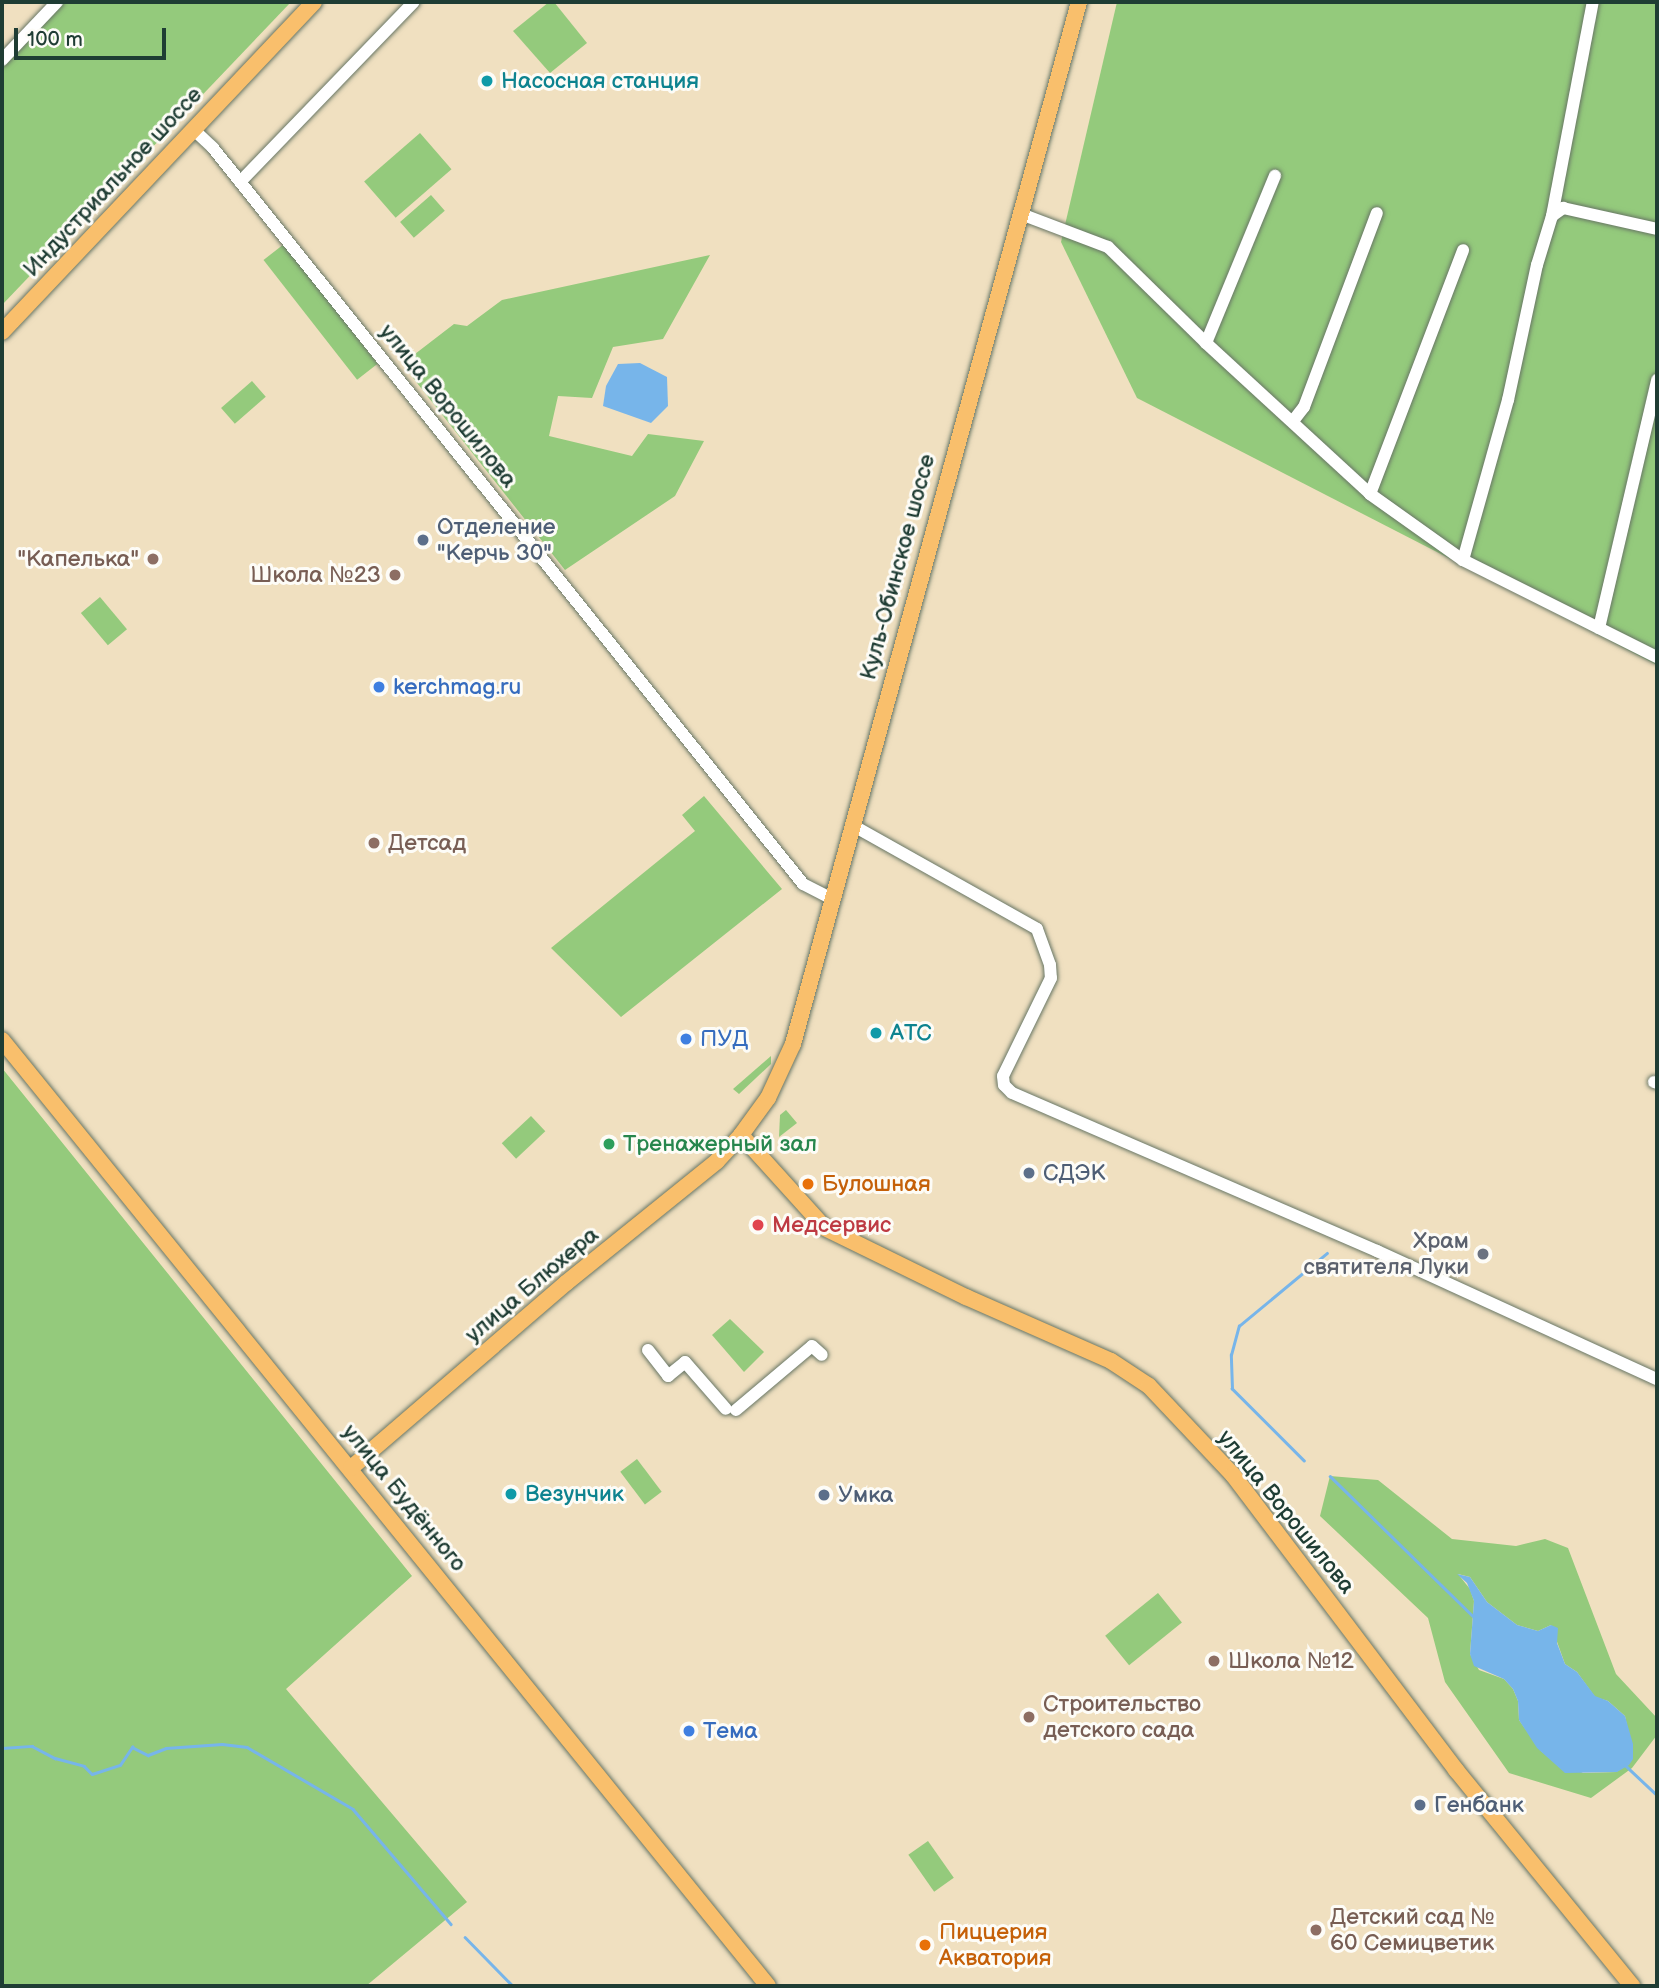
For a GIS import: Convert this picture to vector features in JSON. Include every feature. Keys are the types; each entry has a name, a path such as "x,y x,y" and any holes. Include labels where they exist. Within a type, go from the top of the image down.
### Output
{"main road":[{"name":"Индустриальное шоссе","path":"2,332 314,2"},
{"name":"Куль-Обинское шоссе","path":"741,1135 768,1098 793,1044 1079,2"},
{"name":"улица Будённого","path":"2,1040 768,1986"},
{"name":"улица Блюхера","path":"351,1468 565,1283 717,1161 741,1135"},
{"name":"улица Ворошилова","path":"741,1135 825,1228 966,1297 1111,1361 1149,1385 1233,1475 1456,1770 1632,1986"}],"street":[{"path":"2,60 57,2"},
{"path":"240,182 414,2"},
{"path":"1463,559 1508,400 1537,265 1552,216 1593,2"},
{"name":"улица Ворошилова","path":"194,130 240,182 803,884 831,898"},
{"path":"1206,343 1275,176"},
{"path":"1552,216 1563,208 1657,229"},
{"path":"1293,421 1304,407 1377,213"},
{"path":"1021,214 1108,247 1206,343 1370,494 1463,559 1657,657"},
{"path":"1370,494 1463,250"},
{"path":"1598,628 1657,380"},
{"path":"852,825 1037,929 1050,964 1051,978 1003,1076 1004,1085 1012,1093 1377,1251 1657,1378"},
{"path":"648,1350 668,1376 685,1362 731,1410 813,1346 822,1356"}],"green space":[{"path":"60,2 291,2 2,305 2,57"},
{"path":"549,2 554,2 587,43 550,73 513,31"},
{"path":"1117,2 1657,2 1657,665 1137,398 1061,242"},
{"path":"420,133 451,169 396,218 364,182"},
{"path":"431,195 445,211 414,238 400,222"},
{"path":"284,244 378,364 357,380 264,260"},
{"path":"710,255 663,339 613,347 592,398 558,396 549,436 632,456 648,434 704,441 675,496 565,570 402,364 454,324 467,326 502,300"},
{"path":"252,381 266,397 235,424 221,408"},
{"path":"100,597 127,629 108,645 81,613"},
{"path":"704,796 782,889 621,1017 551,948 695,831 682,815"},
{"path":"771,1056 771,1064 739,1094 733,1089"},
{"path":"2,1068 412,1576 286,1689 467,1902 366,1986 2,1986"},
{"path":"786,1110 797,1123 779,1137 780,1115"},
{"path":"531,1116 545,1131 516,1159 502,1143"},
{"path":"730,1319 764,1352 744,1372 712,1335"},
{"path":"637,1459 662,1492 645,1504 620,1472"},
{"path":"1330,1476 1378,1480 1452,1539 1516,1546 1545,1539 1568,1548 1616,1674 1657,1718 1657,1735 1632,1768 1591,1798 1509,1773 1445,1682 1428,1618 1320,1516","holes":["1458,1574 1470,1577 1487,1602 1517,1625 1538,1631 1551,1625 1565,1664 1577,1672 1595,1697 1608,1701 1625,1716 1628,1731 1617,1772 1583,1773 1542,1752 1519,1720 1518,1701 1513,1689 1504,1679 1479,1670 1470,1654 1474,1601 1470,1589"]},
{"path":"1158,1593 1182,1623 1129,1665 1105,1636"},
{"path":"928,1841 954,1878 934,1892 908,1855"}],"water":[{"path":"640,363 667,377 668,406 651,423 603,406 606,386 618,364"},
{"path":"1457,1574 1470,1577 1487,1602 1517,1625 1538,1631 1551,1625 1558,1628 1557,1643 1565,1664 1577,1672 1595,1696 1608,1701 1625,1716 1633,1744 1633,1759 1629,1765 1617,1772 1565,1773 1537,1748 1519,1720 1518,1701 1513,1689 1504,1679 1474,1666 1470,1654 1474,1601 1467,1583"}],"waterway":[{"path":"1304,1461 1232,1389 1231,1355 1239,1326 1327,1253"},
{"path":"1330,1476 1473,1616"},
{"path":"2,1748 32,1746 55,1758 84,1766 92,1774 120,1765 132,1747 148,1755 166,1748 222,1744 247,1747 353,1809 451,1924"},
{"path":"1625,1765 1657,1795"},
{"path":"465,1937 513,1986"}],"place":[{"name":"Насосная станция","path":"487,81"},
{"name":"Отделение \"Керчь 30\"","path":"423,540"},
{"name":"\"Капелька\"","path":"153,559"},
{"name":"Школа №23","path":"395,575"},
{"name":"kerchmag.ru","path":"379,687"},
{"name":"Детсад","path":"374,843"},
{"name":"АТС","path":"876,1033"},
{"name":"ПУД","path":"686,1039"},
{"name":"Тренажерный зал","path":"609,1144"},
{"name":"СДЭК","path":"1029,1173"},
{"name":"Булошная","path":"808,1184"},
{"name":"Медсервис","path":"758,1225"},
{"name":"Храм святителя Луки","path":"1483,1254"},
{"name":"Везунчик","path":"511,1494"},
{"name":"Умка","path":"824,1495"},
{"name":"Школа №12","path":"1214,1661"},
{"name":"Строительство детского сада","path":"1029,1717"},
{"name":"Тема","path":"689,1731"},
{"name":"Генбанк","path":"1420,1805"},
{"name":"Детский сад № 60 Семицветик","path":"1316,1930"},
{"name":"Пиццерия Акватория","path":"925,1945"}]}
